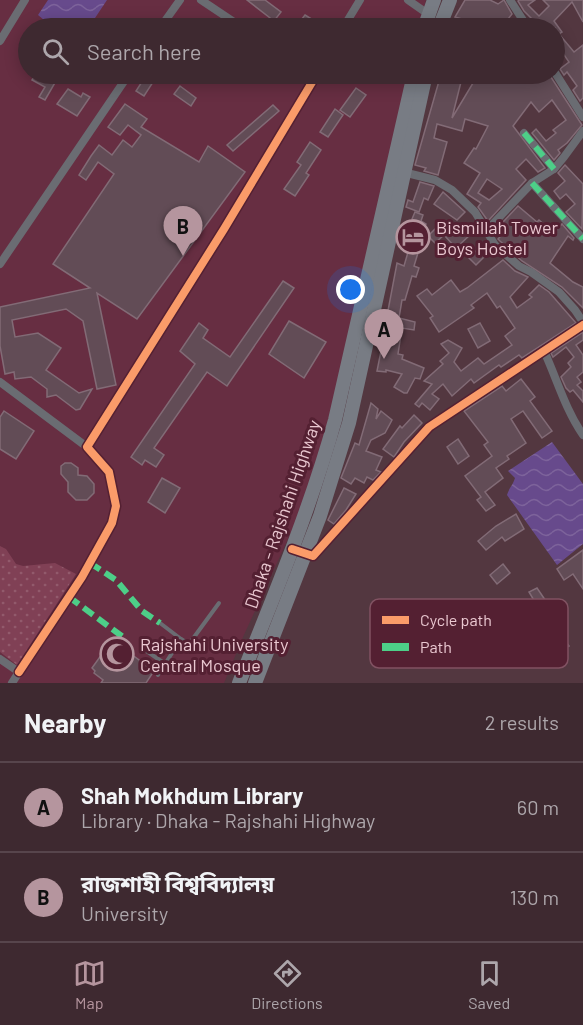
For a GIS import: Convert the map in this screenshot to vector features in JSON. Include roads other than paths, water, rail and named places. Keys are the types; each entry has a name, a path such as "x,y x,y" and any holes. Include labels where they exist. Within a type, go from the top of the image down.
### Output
{"highway":[{"path":"427,18 434,0"},
{"path":"443,18 450,0"},
{"name":"Dhaka - Rajshahi Highway","path":"255,683 337,468 349,423 399,171 412,84"},
{"name":"Dhaka - Rajshahi Highway","path":"239,683 323,463 423,84"}],"street":[{"path":"0,41 25,0"},
{"path":"167,18 180,0"},
{"path":"201,0 228,18"},
{"path":"349,18 360,0"},
{"path":"408,0 428,14"},
{"path":"510,0 522,18"},
{"path":"0,264 122,84"},
{"path":"87,447 224,229 308,84"},
{"path":"563,84 583,117"},
{"path":"487,230 532,183 554,169 583,130"},
{"path":"524,133 554,169"},
{"path":"292,549 313,556 429,427 583,323 575,309 559,292 512,261 495,244 475,212 452,190 435,180 399,171"},
{"path":"532,183 583,239"},
{"path":"544,351 564,402 583,435"},
{"path":"0,382 87,447 109,472 116,506 112,523 86,570 12,683"},
{"path":"0,659 19,672"}],"lane":[{"path":"160,623 189,644 219,603"},
{"path":"158,675 181,639"},
{"path":"142,648 164,663"}],"water":[{"path":"48,0 107,0 95,18 42,18 38,15"},
{"path":"552,442 583,484 583,544 557,565 507,495 515,478 508,471"}],"place":[{"name":"Bismillah Tower Boys Hostel","path":"413,237"},
{"name":"রাজশাহী বিশ্ববিদ্যালয়","path":"183,256"},
{"name":"Shah Mokhdum Library","path":"384,359"},
{"name":"Rajshahi University Central Mosque","path":"117,654"}]}
